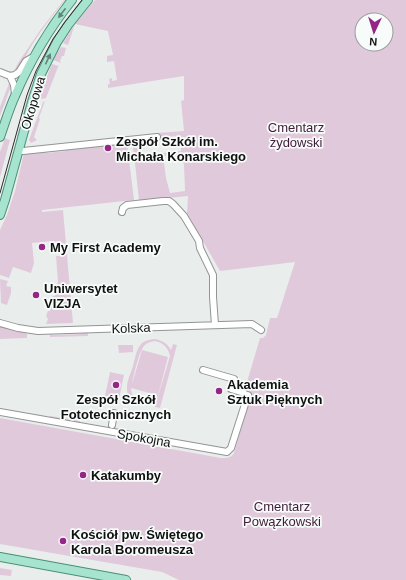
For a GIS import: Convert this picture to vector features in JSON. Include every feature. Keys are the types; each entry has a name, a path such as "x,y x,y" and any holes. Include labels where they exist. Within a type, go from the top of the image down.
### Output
{"main road":[{"name":"Okopowa","path":"0,137 15,96 33,57 72,0"},
{"name":"Okopowa","path":"0,215 41,74 57,42 68,25 88,0"},
{"path":"0,557 126,580"}],"street":[{"path":"0,72 10,76 17,74 26,61 33,57"},
{"path":"10,76 14,85 15,96"},
{"path":"19,150 23,151 157,137"},
{"path":"122,212 123,208 127,205 166,201 173,204 184,216 199,241 202,253 213,275 215,325"},
{"name":"Kolska","path":"0,323 29,330 252,324 261,330"},
{"name":"Spokojna","path":"0,412 227,452 232,448 246,394 231,389 234,379 203,370"},
{"path":"112,425 114,413"}],"green space":[{"path":"64,0 34,41 20,68 13,73 41,29"},
{"path":"95,0 406,0 406,580 179,580 162,572 0,544 0,418 221,458 232,456 251,396 244,392 260,338 263,338 266,335 270,318 277,318 295,262 220,271 187,213 188,196 139,201 133,146 130,145 130,143 137,148 140,156 181,151 180,136 159,137 157,133 184,131 181,101 184,100 184,76 108,88 108,84 110,84 109,79 112,78 112,81 117,80 114,61 107,62 107,56 113,55 108,31 75,24","holes":["182,154 185,191 170,193 163,156"]},
{"path":"75,24 68,45 63,43"},
{"path":"52,44 20,137 17,136 28,96 45,55"},
{"path":"61,47 66,48 64,56 62,56 60,61 61,63 53,60"},
{"path":"52,64 59,66 46,98 41,99 41,91"},
{"path":"10,81 11,86 0,116 0,107"},
{"path":"45,101 34,137 37,140 31,143 29,140 43,102"},
{"path":"5,138 10,140 0,177 0,152"},
{"path":"127,143 134,200 42,210 42,212 63,210 73,323 46,324 48,319 46,316 48,311 50,311 50,303 52,304 53,296 55,296 56,293 54,292 58,282 56,256 60,256 60,249 56,250 56,242 32,243 34,263 31,273 13,267 9,278 0,275 0,230 15,191 24,153 47,153 65,151 65,149"},
{"path":"0,279 8,281 6,286 11,287 11,293 7,305 1,303"},
{"path":"0,325 25,333 27,334 27,338 0,339"},
{"path":"50,332 52,335 80,334 88,332 88,336 50,337"},
{"path":"156,339 165,343 171,350 173,344 177,345 160,408 155,407 156,402 146,404 136,403 129,398 127,393 128,382 138,348 144,342","holes":["155,341 165,346 170,356 158,396 168,357 142,350 132,384 137,362 143,347 149,342","131,388 157,395 157,396 151,400 141,401 132,394"]},
{"path":"118,345 133,345 133,352 119,353"},
{"path":"110,372 124,375 119,399 105,396"},
{"path":"50,416 80,421 80,423 49,418"},
{"path":"0,568 12,570 11,576 0,575"}],"tram line":[{"path":"0,193 27,95 36,71 53,39 82,0"}],"place":[{"name":"Zespół Szkół im. Michała Konarskiego","path":"108,148"},
{"name":"My First Academy","path":"42,247"},
{"name":"Uniwersytet VIZJA","path":"36,295"},
{"name":"Zespół Szkół Fototechnicznych","path":"116,385"},
{"name":"Akademia Sztuk Pięknych","path":"219,391"},
{"name":"Katakumby","path":"83,475"},
{"name":"Kościół pw. Świętego Karola Boromeusza","path":"63,541"}],"park label":[{"name":"Cmentarz żydowski","path":"296,134"},
{"name":"Cmentarz Powązkowski","path":"282,514"}]}
